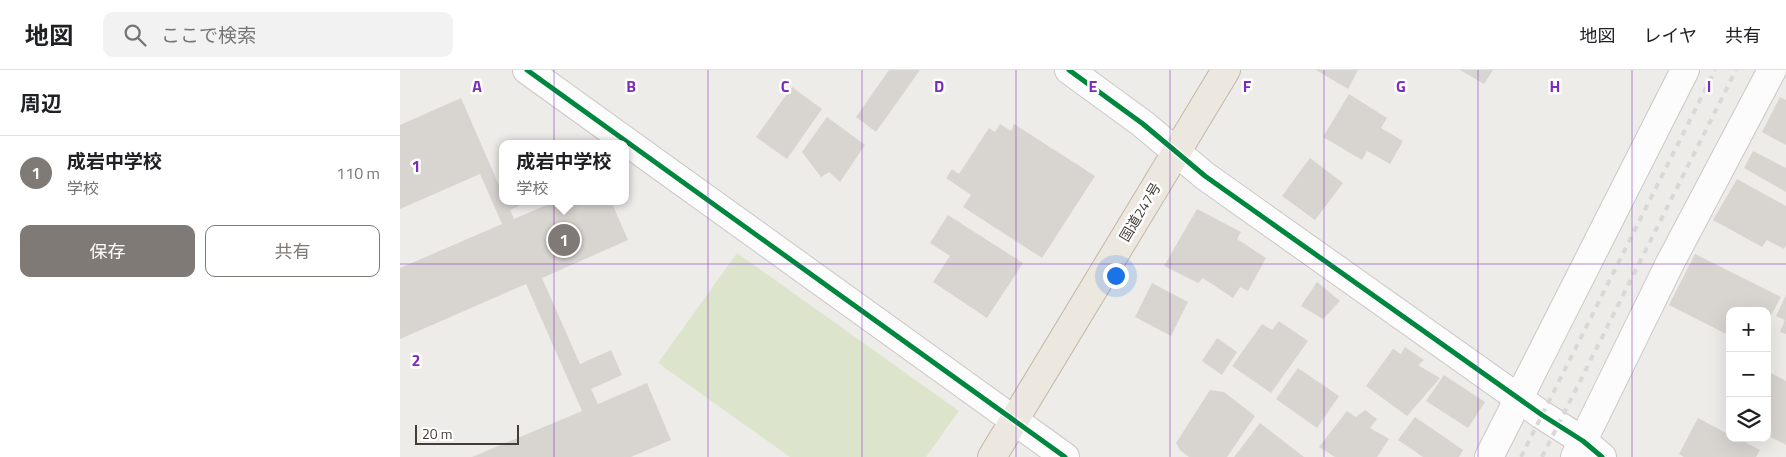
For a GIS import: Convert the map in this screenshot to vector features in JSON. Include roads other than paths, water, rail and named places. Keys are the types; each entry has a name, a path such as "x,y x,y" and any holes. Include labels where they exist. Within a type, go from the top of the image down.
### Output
{"highway":[{"name":"国道247号","path":"992,457 1226,70"}],"street":[{"path":"526,70 623,140"},
{"path":"1068,70 1177,151 1206,176 1519,398 1587,452 1670,263 1772,70"},
{"path":"1489,457 1685,70"},
{"path":"629,144 1065,457"}],"railway":[{"path":"1521,457 1715,70"},
{"path":"1542,457 1736,70"}],"place":[{"name":"成岩中学校","path":"564,240"}]}
